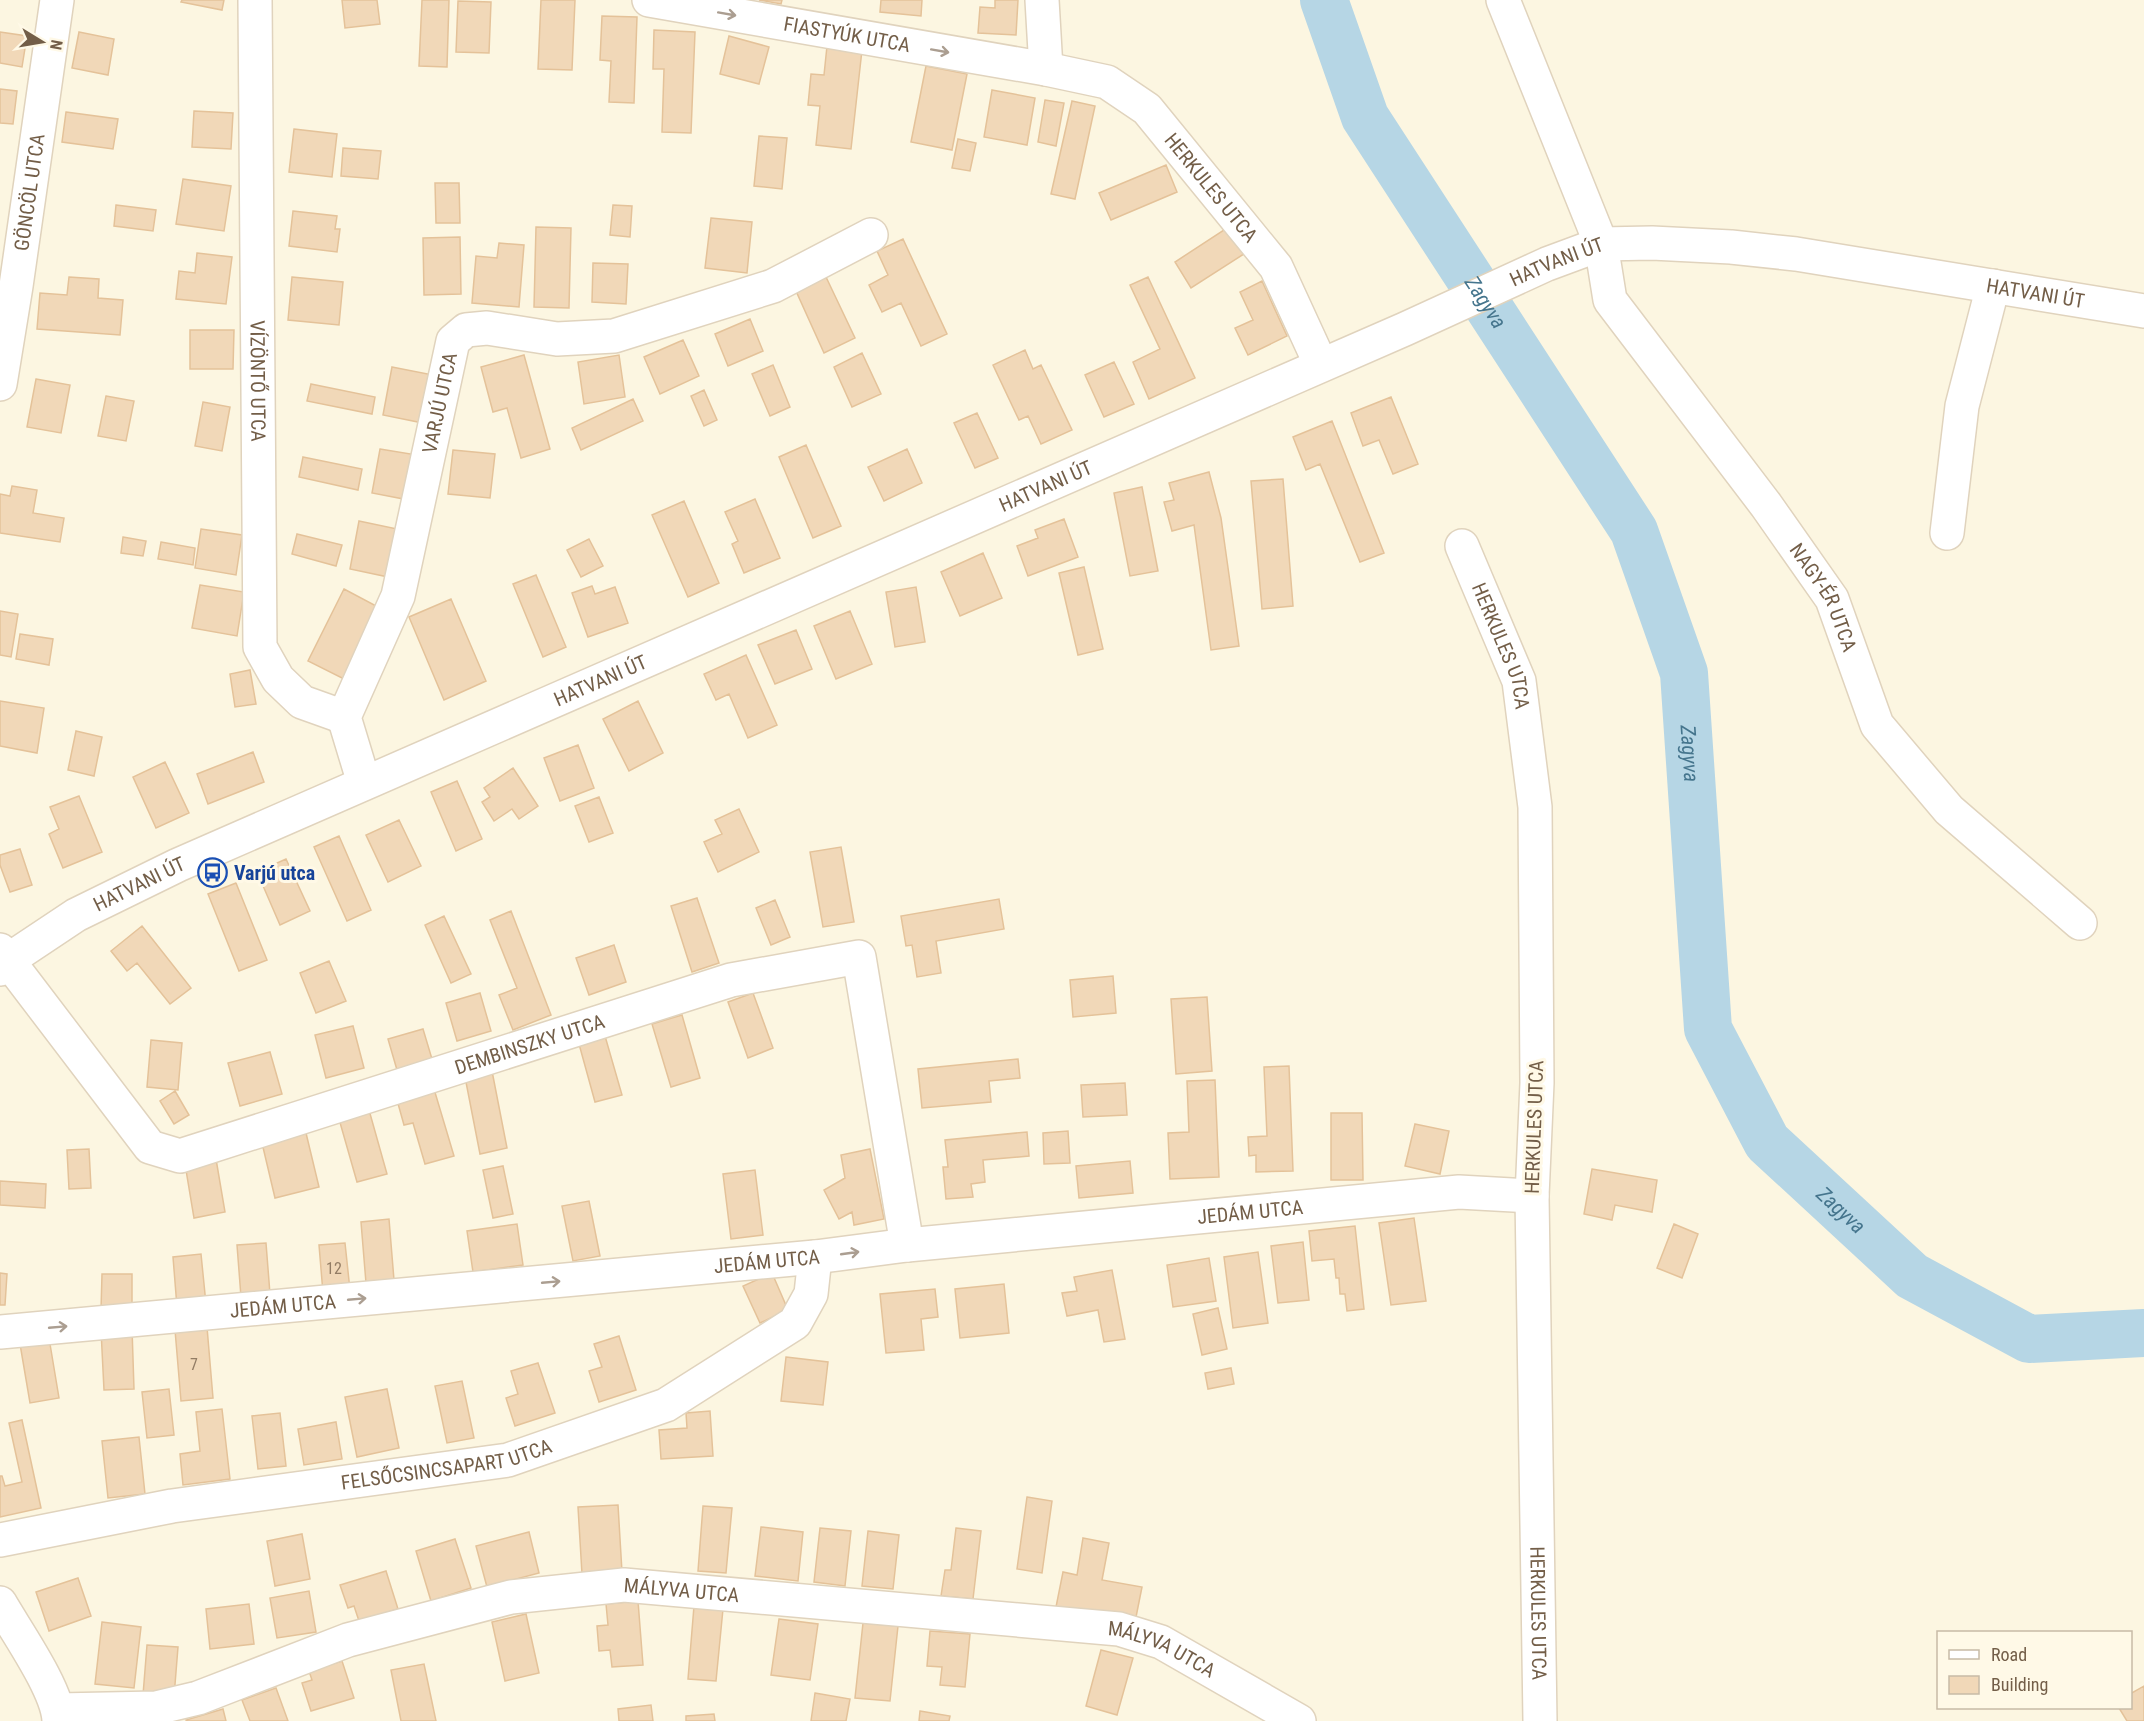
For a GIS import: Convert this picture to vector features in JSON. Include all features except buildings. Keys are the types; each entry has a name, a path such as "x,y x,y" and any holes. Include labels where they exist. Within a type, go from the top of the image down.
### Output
{"street":[{"name":"GÖNCÖL UTCA","path":"0,384 8,287 57,0"},
{"name":"VÍZÖNTŐ UTCA","path":"255,0 260,647 278,679 302,702 344,717"},
{"name":"FIASTYÚK UTCA","path":"649,0 1046,69"},
{"path":"1042,0 1046,69"},
{"name":"NAGY-ÉR UTCA","path":"1503,0 1601,244 1610,300 1766,505 1832,599 1877,725 1949,810 2080,922"},
{"name":"HERKULES UTCA","path":"1046,69 1107,82 1147,109 1276,267 1321,366"},
{"name":"VARJÚ UTCA","path":"344,717 398,596 453,341 466,330 488,328 556,339 614,336 773,286 871,235"},
{"name":"HATVANI ÚT","path":"2,960 76,915 178,865 1321,366 1546,264 1601,244 1663,244 1774,252 2144,311"},
{"path":"1947,533 1962,406 1994,286"},
{"name":"HERKULES UTCA","path":"1462,546 1519,681 1535,807 1536,1083 1532,1196 1540,1721"},
{"path":"344,717 364,783"},
{"name":"DEMBINSZKY UTCA","path":"2,960 150,1147 180,1156 731,980 859,957 907,1245"},
{"name":"JEDÁM UTCA","path":"0,1332 815,1257 907,1245 1460,1192 1532,1196"},
{"name":"FELSŐCSINCSAPART UTCA","path":"0,1540 172,1506 508,1460 666,1405 795,1323 811,1294 815,1257"},
{"name":"MÁLYVA UTCA","path":"58,1715 156,1708 198,1698 348,1640 511,1597 624,1585 1119,1629 1161,1642 1299,1721"},
{"path":"0,1602 51,1692 58,1715"}],"waterway":[{"name":"Zagyva","path":"1324,0 1365,117 1634,531 1684,673 1708,1029 1767,1142 1912,1276 2029,1339 2144,1333"}],"place":[{"name":"Varjú utca","path":"213,873"}]}
